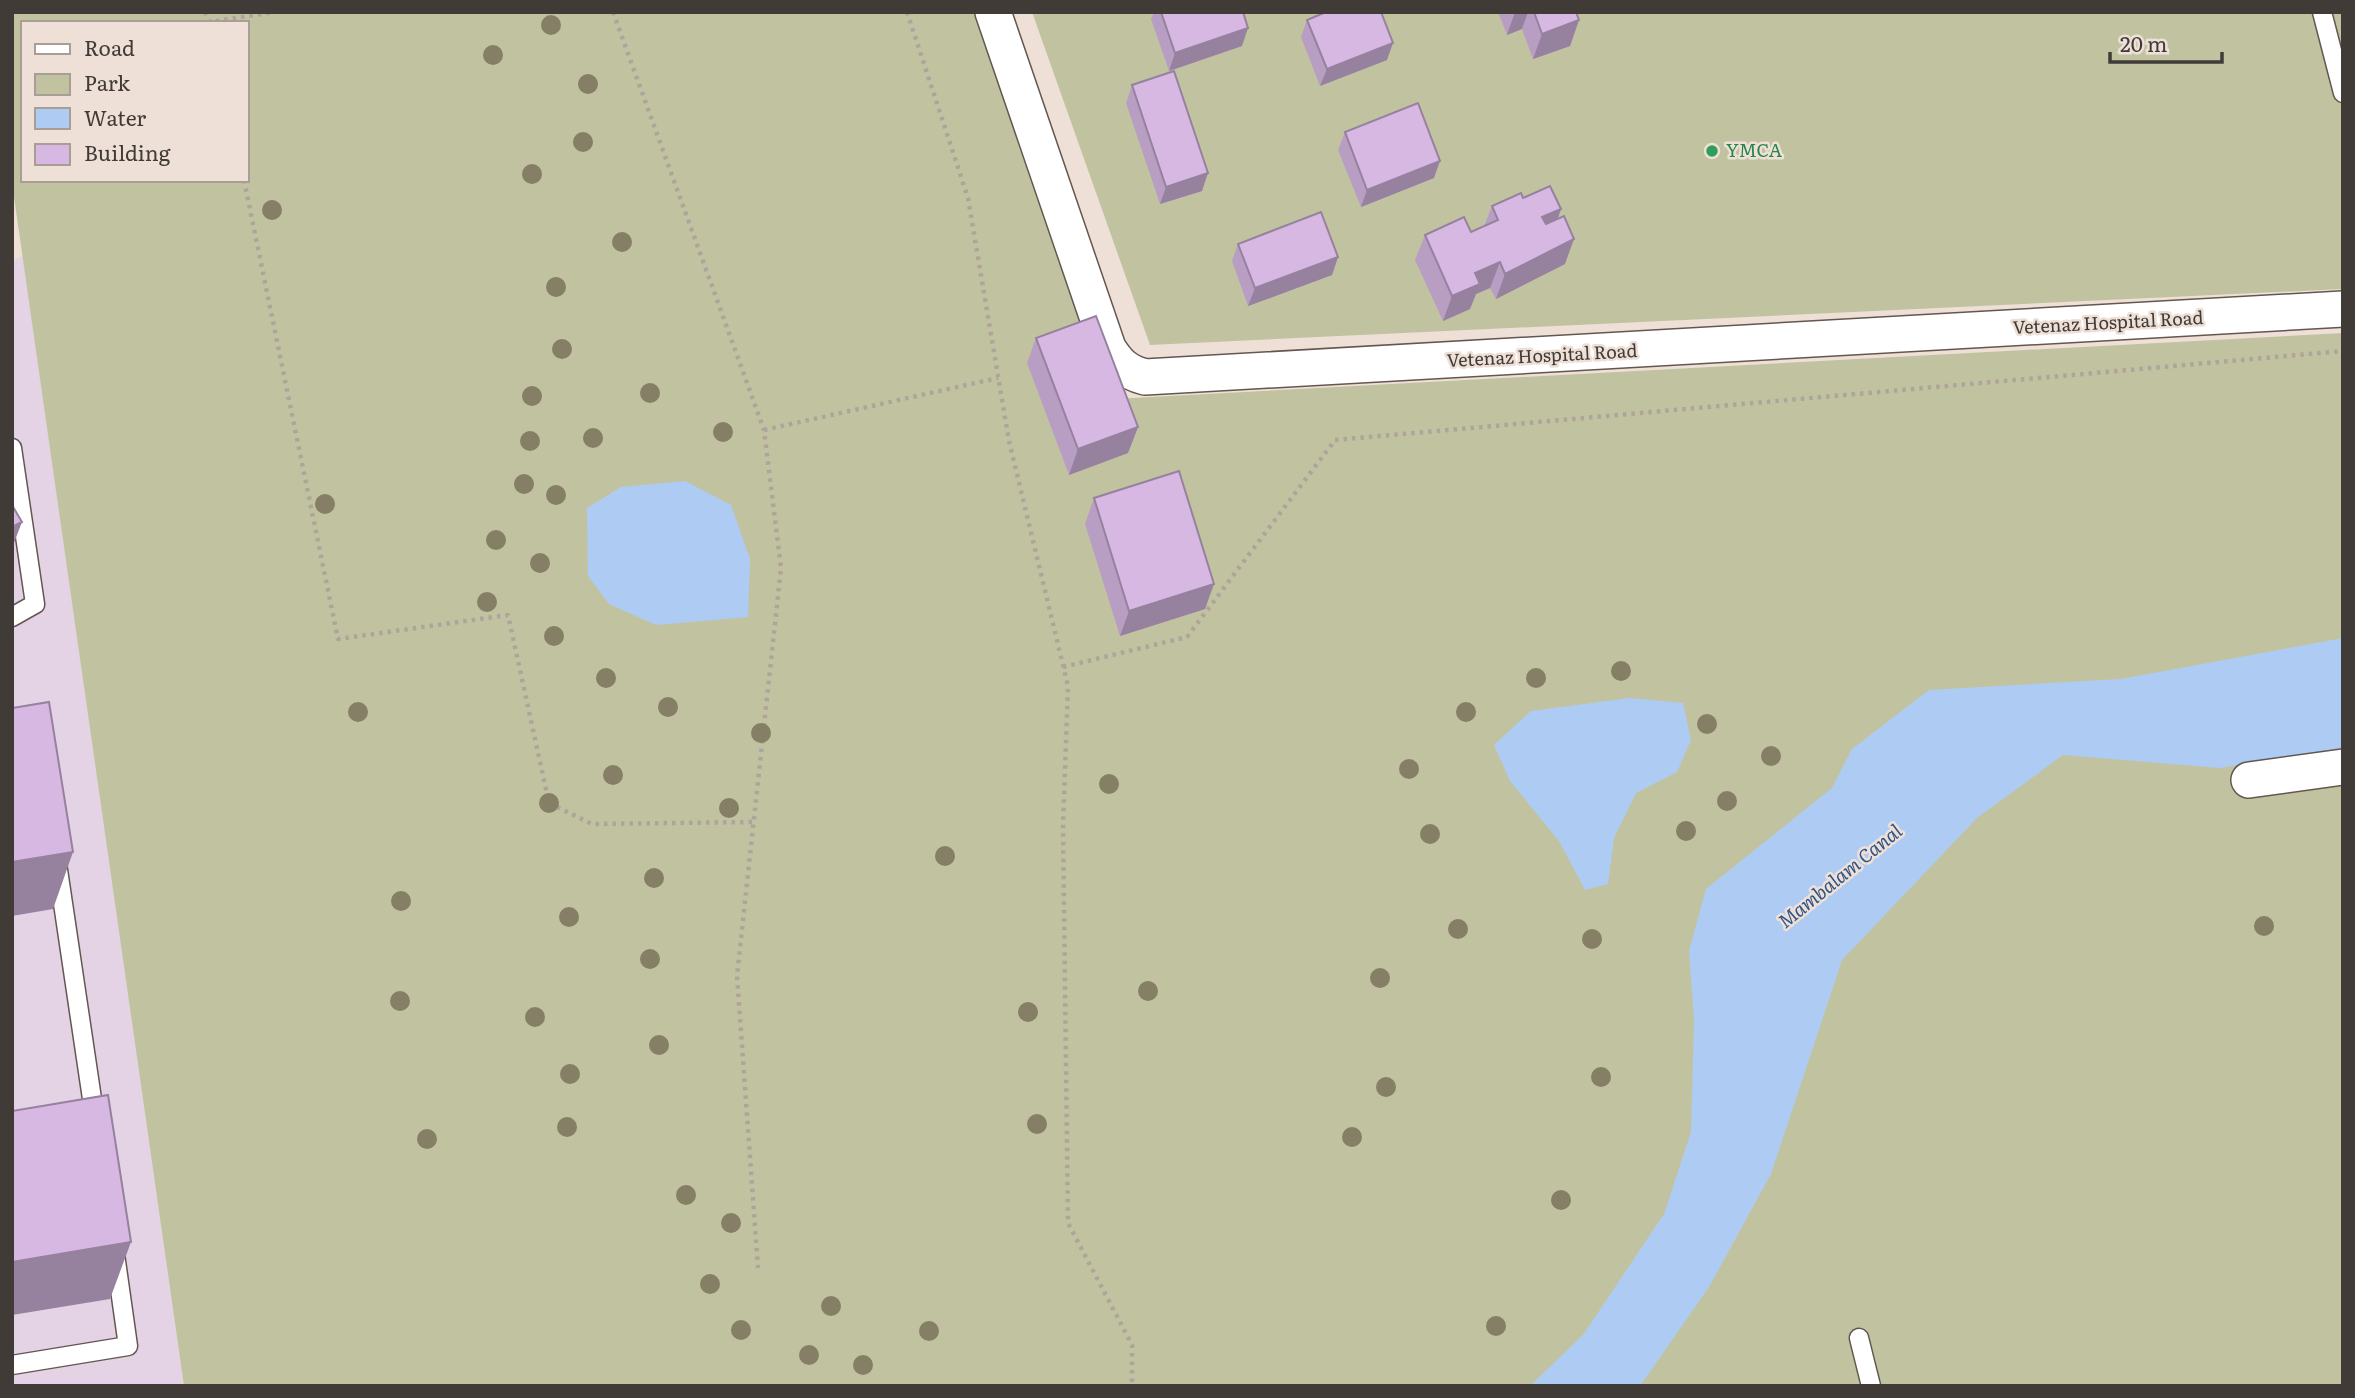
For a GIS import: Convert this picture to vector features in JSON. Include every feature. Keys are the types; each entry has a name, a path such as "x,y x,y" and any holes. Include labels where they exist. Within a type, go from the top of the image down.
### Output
{"street":[{"name":"Vetenaz Hospital Road","path":"993,12 1108,348 1117,363 1130,373 1145,377 2343,309"},
{"path":"2249,780 2343,767"}],"lane":[{"path":"2322,12 2343,93"},
{"path":"12,448 34,604 12,617"},
{"path":"54,841 98,1141"},
{"path":"12,1365 128,1346 112,1237"},
{"path":"1859,1338 1871,1386"}],"path":[{"path":"216,21 274,12"},
{"path":"613,12 764,430 781,568 737,976 758,1268"},
{"path":"907,12 968,198 1009,441 1068,686 1063,826 1068,1223 1132,1345 1132,1386"},
{"path":"244,182 338,639 508,615 549,803 592,824 754,822"},
{"path":"1063,667 1186,637 1335,440 2343,351"},
{"path":"764,430 998,378"}],"shaded area":[{"path":"23,256 184,1386 12,1386 12,261"}],"green space":[{"path":"12,12 975,12 1114,399 2343,333 2343,1386 184,1386 12,183"},
{"name":"YMCA","path":"1032,12 2343,12 2343,289 1150,345"}],"water":[{"path":"685,481 731,505 750,559 748,617 656,625 609,604 588,576 587,508 621,487"},
{"name":"Mambalam Canal","path":"2343,638 2343,748 2220,768 2063,755 1977,818 1842,960 1771,1174 1709,1287 1640,1386 1530,1386 1583,1335 1664,1214 1691,1132 1694,1020 1689,951 1706,889 1832,788 1852,749 1929,690 2121,679"},
{"path":"1630,698 1683,703 1691,740 1677,772 1636,793 1614,838 1608,884 1585,890 1559,841 1510,781 1494,745 1531,711"}],"building":[{"path":"1161,12 1243,12 1248,28 1175,53"},
{"path":"1326,12 1381,12 1393,43 1327,69 1307,20"},
{"path":"1534,12 1576,12 1579,20 1542,34"},
{"path":"1174,71 1208,173 1166,187 1132,85"},
{"path":"1418,103 1440,161 1367,190 1345,132"},
{"path":"1550,186 1561,209 1542,217 1546,224 1564,216 1574,239 1505,274 1500,262 1475,273 1480,284 1452,296 1425,235 1464,217 1471,232 1498,220 1492,206 1521,193 1523,198"},
{"path":"1321,212 1338,257 1255,288 1238,244"},
{"path":"1096,316 1138,427 1078,449 1036,338"},
{"path":"1179,471 1214,584 1129,611 1094,498"},
{"path":"12,505 22,522 12,527"},
{"path":"49,702 73,852 12,862 12,708"},
{"path":"108,1095 131,1242 12,1262 12,1111"}],"place":[{"name":"YMCA","path":"1712,151"}]}
